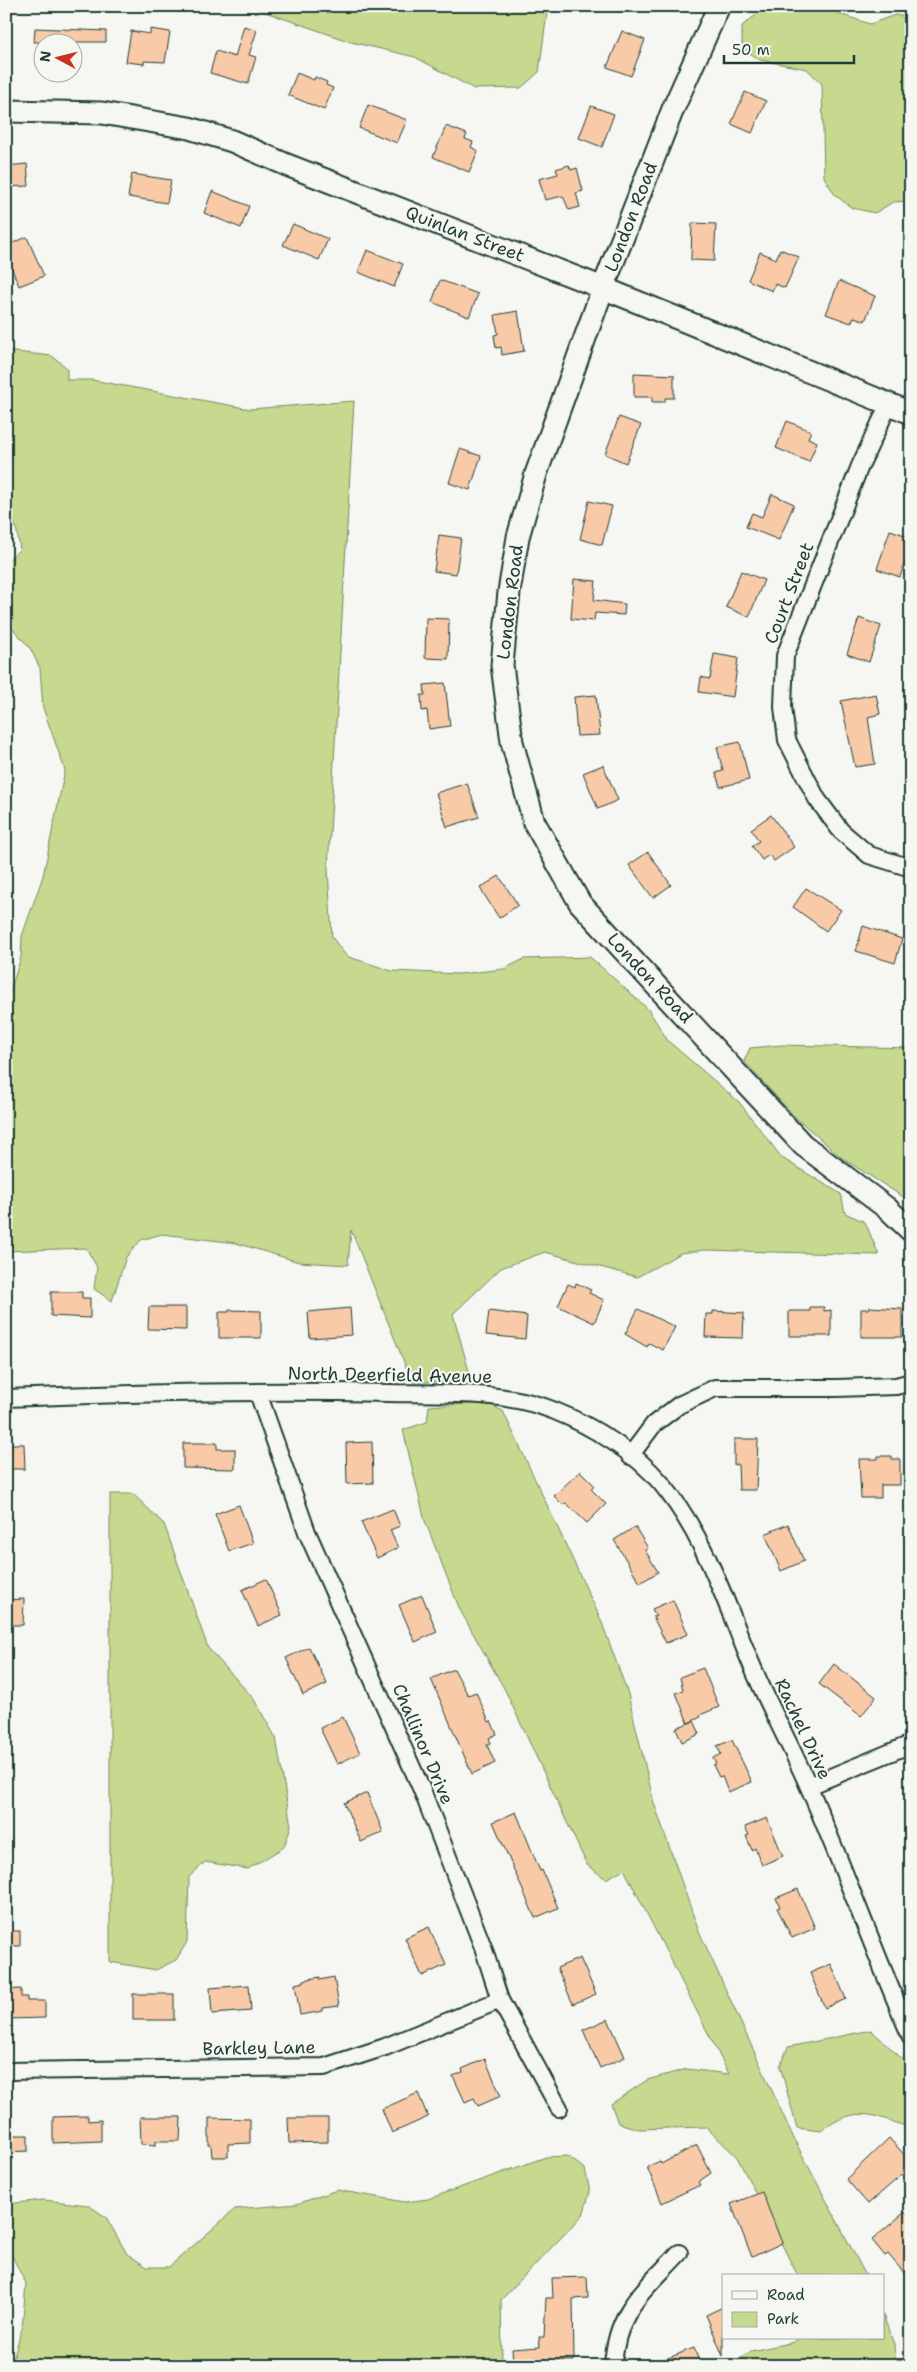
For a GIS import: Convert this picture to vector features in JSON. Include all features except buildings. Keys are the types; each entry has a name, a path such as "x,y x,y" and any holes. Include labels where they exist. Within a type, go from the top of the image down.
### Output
{"street":[{"name":"London Road","path":"719,6 673,109 604,288 536,474 518,537 509,592 502,665 512,742 534,822 580,903 803,1145 888,1209 911,1230"},
{"name":"Quinlan Street","path":"6,111 102,113 189,128 232,141 287,165 604,288 911,413"},
{"name":"Court Street","path":"888,404 860,466 785,656 783,707 787,740 817,799 841,831 870,855 911,868"},
{"path":"630,1456 654,1424 679,1405 716,1388 837,1388 896,1386 911,1382"},
{"name":"North Deerfield Avenue","path":"6,1398 258,1392 473,1395 503,1398 553,1410 614,1441 630,1456"},
{"name":"Challinor Drive","path":"258,1392 307,1532 422,1790 483,1947 500,2000 558,2108"},
{"name":"Rachel Drive","path":"630,1456 660,1481 686,1518 710,1563 754,1670 808,1786 873,1950 911,2037"},
{"path":"808,1786 911,1744"},
{"name":"Barkley Lane","path":"6,2071 324,2067 385,2047 500,2000"},
{"path":"612,2366 616,2337 629,2308 679,2253"}],"green space":[{"path":"248,6 548,6 539,72 521,88 474,89 415,57 351,42"},
{"path":"773,6 815,6 870,24 895,15 911,17 911,201 893,202 875,213 852,208 835,195 824,177 822,84 807,69 760,60 742,48 742,26 761,11"},
{"path":"6,351 52,356 67,368 67,380 92,380 250,409 354,401 328,869 332,937 346,956 392,971 459,974 504,969 524,959 590,957 648,1009 668,1041 739,1102 782,1158 841,1194 845,1213 865,1222 879,1255 705,1250 681,1253 637,1277 545,1252 501,1268 453,1314 472,1382 412,1382 351,1230 348,1265 299,1262 236,1243 162,1234 141,1240 126,1257 112,1301 94,1289 97,1267 86,1248 6,1251 6,999 21,957 22,936 43,876 65,770 43,708 40,668 30,648 6,621 6,562 20,549 16,527 6,507"},
{"path":"781,1045 911,1048 911,1202 842,1158 794,1116 744,1061 750,1048"},
{"path":"487,1403 503,1411 601,1620 628,1694 654,1803 698,1929 795,2141 865,2274 797,2274 737,2157 706,2127 639,2129 618,2123 611,2104 647,2080 687,2069 729,2074 624,1869 606,1879 587,1865 505,1690 460,1610 425,1521 403,1430 427,1422 429,1406"},
{"path":"110,1494 133,1494 164,1524 208,1648 253,1698 276,1738 291,1826 284,1847 248,1869 205,1862 189,1877 187,1942 176,1960 156,1970 110,1962"},
{"path":"871,2030 911,2067 911,2128 865,2114 845,2117 821,2131 797,2128 780,2066 788,2047"},
{"path":"567,2156 585,2169 590,2192 583,2215 501,2300 502,2358 505,2366 11,2366 22,2328 26,2284 6,2244 6,2204 44,2200 88,2205 106,2217 127,2254 147,2267 169,2267 235,2209 297,2204 337,2190 405,2202 428,2199 546,2157"},
{"path":"884,2318 894,2344 896,2366 734,2366 734,2363 751,2351 796,2340 884,2340"}]}
